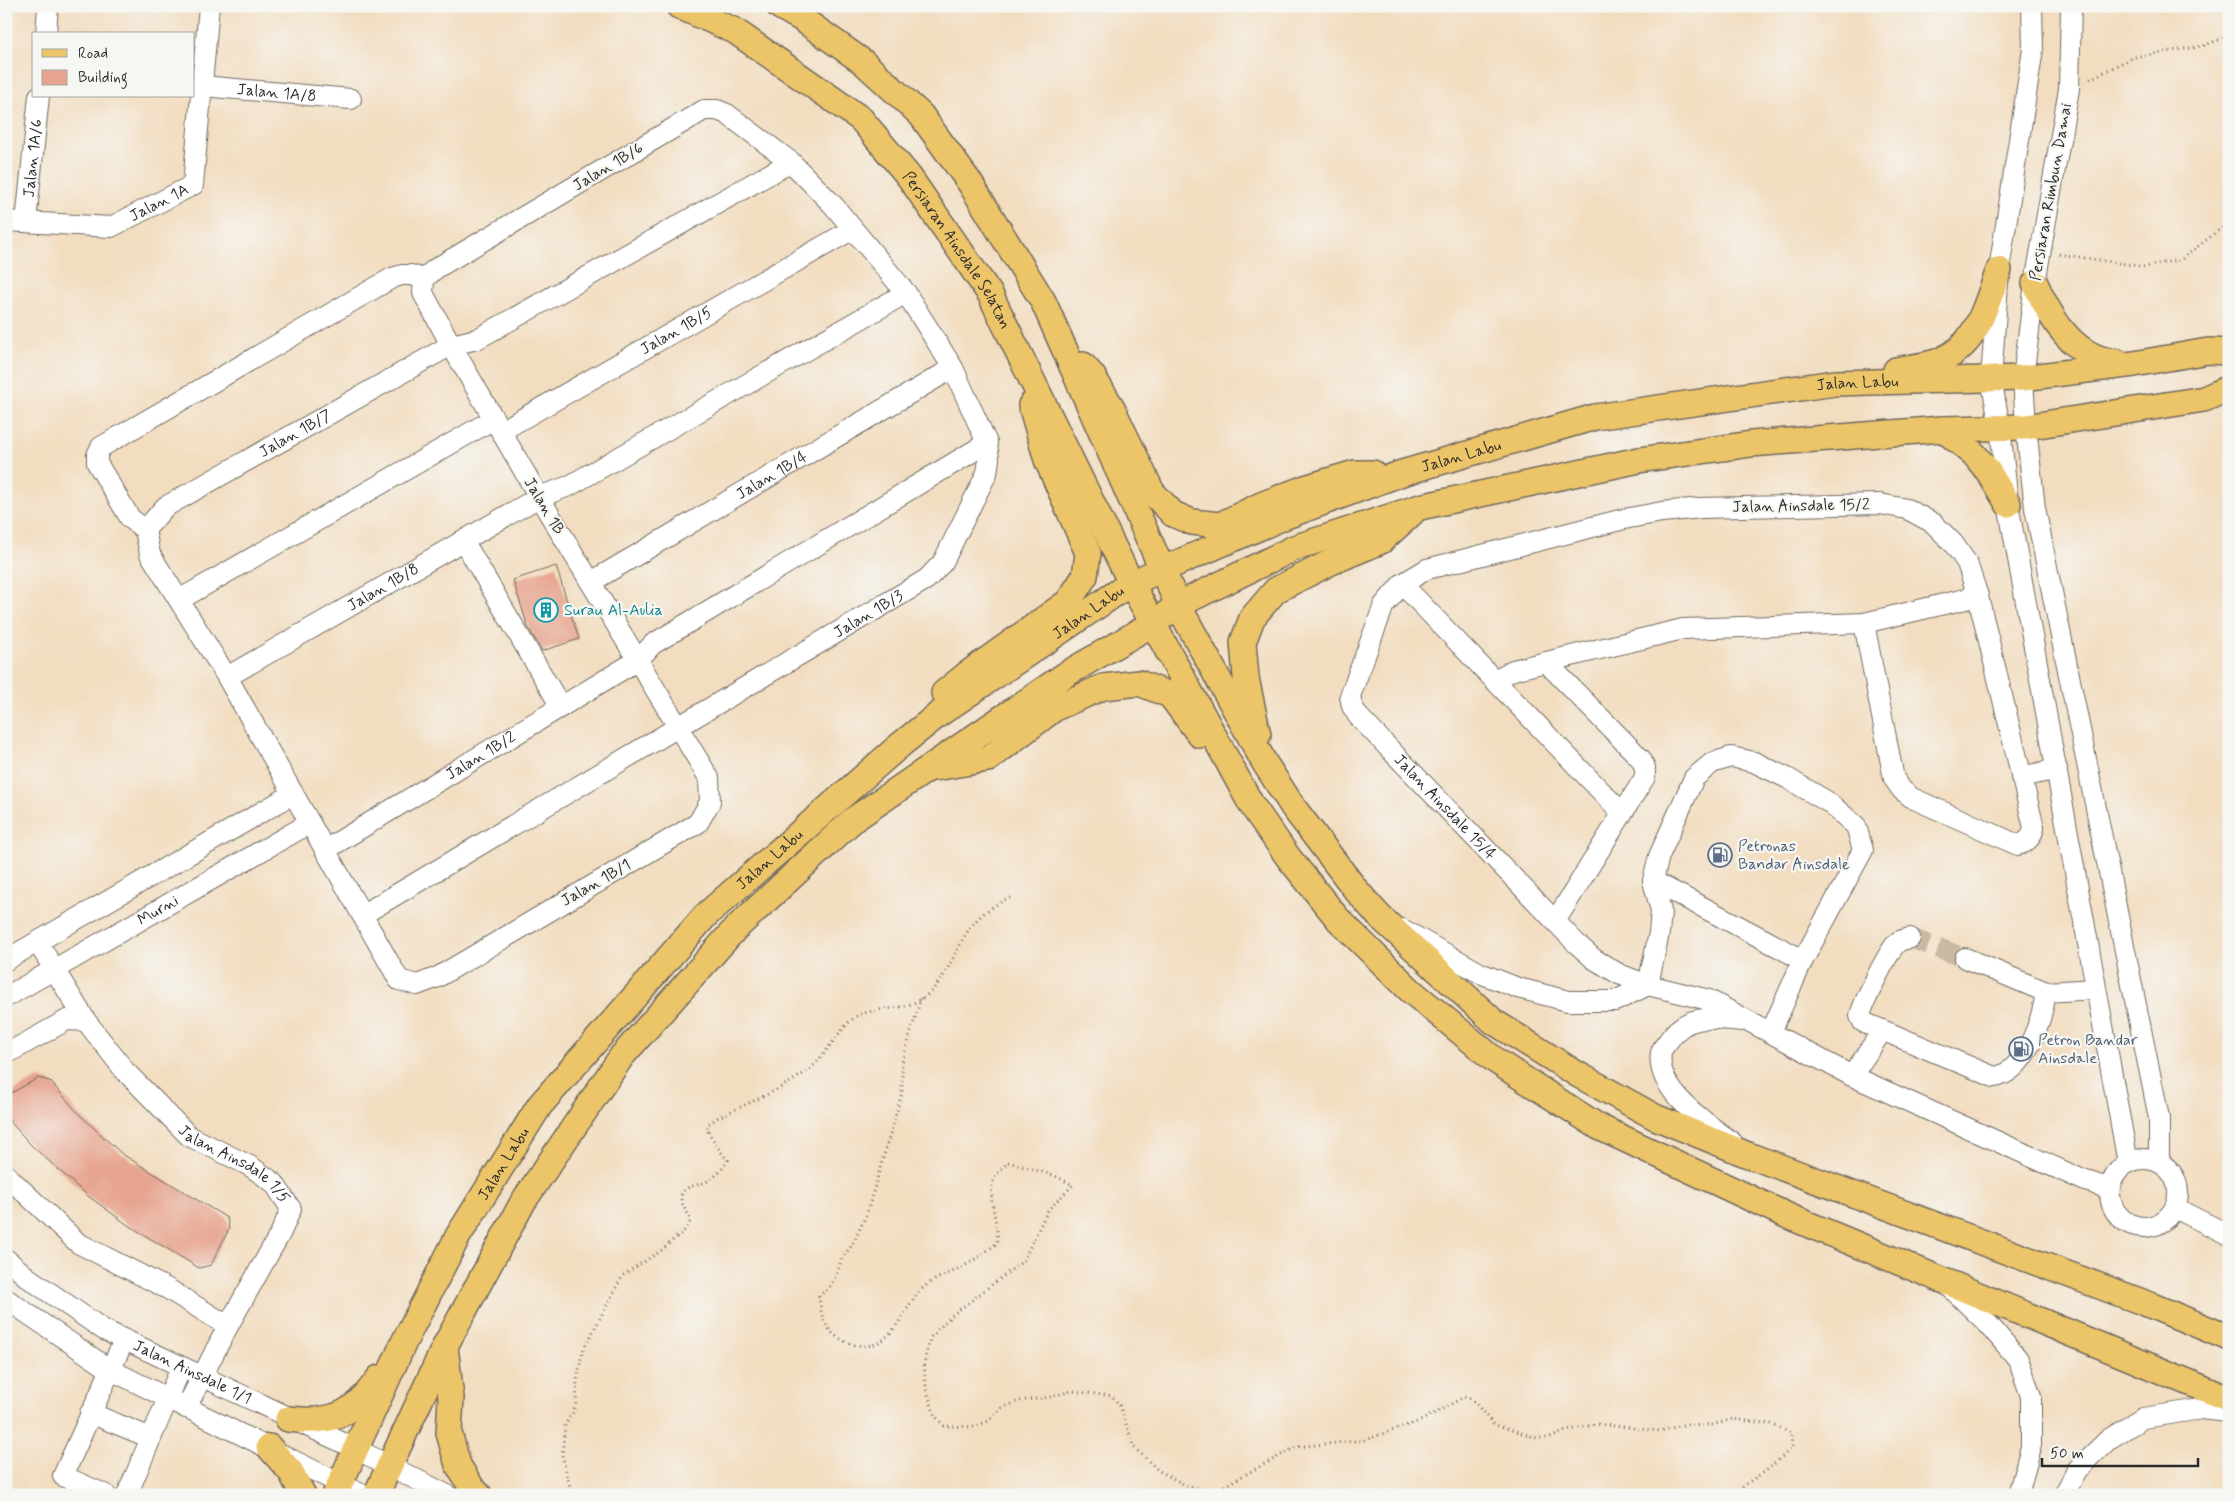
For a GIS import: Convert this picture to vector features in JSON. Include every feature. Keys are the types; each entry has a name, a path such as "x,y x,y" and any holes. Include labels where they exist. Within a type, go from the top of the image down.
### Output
{"main road":[{"name":"Persiaran Ainsdale Selatan","path":"679,6 735,31 861,119 910,178 990,294 1131,583 1237,779"},
{"path":"780,6 802,19 863,62 921,115 970,183 1043,302 1178,605 1264,762 1299,814 1378,916 1494,1022 1577,1074 1655,1117 1748,1155 2027,1257 2229,1338"},
{"path":"1835,383 1941,361 1962,348 1977,328 1999,270"},
{"path":"2035,283 2046,309 2058,325 2090,356 2111,362 2134,364"},
{"path":"1060,339 1092,374 1111,406 1152,492 1173,514 1192,522 1220,525 1260,505 1296,491 1354,473 1402,473"},
{"name":"Jalan Labu","path":"338,1489 404,1342 458,1236 540,1105 706,915 898,746 939,714 1131,583 1286,516 1402,473 1595,417 1835,383 2023,378 2134,364 2208,351 2229,352"},
{"path":"898,746 930,705 966,675 1068,602 1085,576 1088,553 1048,460 1034,417 1019,354"},
{"name":"Jalan Labu","path":"376,1495 445,1346 523,1202 622,1056 735,929 853,820 1068,673 1154,623 1178,605 1294,548 1420,507 1639,460 1750,444 1943,429 2026,427 2204,399 2229,388"},
{"path":"1943,429 1974,454 1988,471 2008,504"},
{"path":"1264,762 1246,678 1243,642 1252,618 1276,590 1331,562 1381,540 1420,507"},
{"path":"925,770 988,759 1055,708 1103,687 1139,683 1170,695 1193,728 1237,779 1250,804 1288,857 1338,920 1411,991 1496,1061 1599,1127 1788,1216 2229,1398"},
{"path":"288,1419 313,1422 330,1419 344,1413 358,1403 375,1384 404,1342"},
{"path":"445,1346 451,1398 449,1434 458,1465 472,1488 479,1495"},
{"path":"269,1447 292,1472 304,1495"}],"street":[{"path":"46,32 48,6"},
{"name":"Jalan 1A","path":"16,221 111,228 193,185 209,6"},
{"path":"2032,6 2033,49 1999,270 1991,379 2000,427 2008,504 2128,1163"},
{"name":"Persiaran Rimbun Damai","path":"2070,6 2069,89 2035,283 2023,378 2026,427 2035,508 2159,1118 2159,1162"},
{"name":"Jalan 1A/8","path":"202,86 351,99"},
{"name":"Jalan 1A/6","path":"16,221 39,98"},
{"name":"Jalan 1B/6","path":"424,279 435,269 704,110 717,110 727,114 790,162 834,206 906,293 953,368 987,444"},
{"name":"Jalan 1B/7","path":"145,530 165,507 451,345 477,339 790,162"},
{"name":"Jalan 1B/5","path":"179,600 853,229"},
{"path":"362,915 227,677 150,554 145,530 130,518 97,463 97,455 101,447 392,278 402,274 424,279"},
{"name":"Jalan 1B","path":"424,279 423,293 451,345 539,497 679,727"},
{"name":"Jalan 1B/8","path":"227,677 539,497 568,486 906,293"},
{"name":"Jalan 1B/4","path":"591,582 953,368"},
{"name":"Jalan 1B/2","path":"325,850 638,660 653,644 987,444"},
{"name":"Jalan 1B/3","path":"362,915 927,579 943,562 987,473 990,459 987,444"},
{"name":"Jalan Ainsdale 15/2","path":"1402,584 1427,569 1624,519 1662,512 1701,508 1880,504 1907,509 1933,523 1953,543 1967,563 1978,596 2034,828 2032,836 2026,843 2018,845 1912,798 1902,790 1894,779 1864,623"},
{"path":"463,540 561,707"},
{"path":"1402,584 1622,813"},
{"name":"Jalan Ainsdale 15/4","path":"1402,584 1384,604 1350,696 1352,706 1358,716 1594,959 1620,974 1648,985 1709,1000 1748,1022"},
{"path":"1495,680 1513,670 1683,629 1864,623 1978,596"},
{"path":"1546,662 1641,759 1645,768 1645,777 1556,920"},
{"name":"Jalan 1B/1","path":"362,915 399,980 417,985 438,977 698,824 710,802 709,778 679,727"},
{"path":"1378,916 1480,973 1518,988 1568,1001 1615,1001 1648,985 1659,933 1661,911 1653,881 1659,856 1694,778 1712,763 1731,757 1754,762 1787,778 1828,802 1856,826 1863,850 1803,960 1771,1032"},
{"path":"2021,777 2057,769"},
{"name":"Murni","path":"6,960 293,794"},
{"name":"Murni","path":"6,997 310,823"},
{"path":"183,858 199,887"},
{"path":"1653,881 1803,960"},
{"path":"1910,938 1899,942 1892,951 1863,1004 1860,1016 1863,1022 1994,1077 2004,1076 2015,1066 2037,1031 2044,1008 2046,992"},
{"path":"38,942 86,1021"},
{"path":"1965,958 2046,992 2095,988"},
{"path":"1748,1155 1687,1108 1672,1090 1662,1072 1661,1052 1675,1030 1700,1017 1748,1022 1771,1032 1852,1076 2083,1180 2110,1189"},
{"path":"6,1054 67,1020 86,1021"},
{"name":"Jalan Ainsdale 1/5","path":"86,1021 125,1071 189,1136 250,1166 274,1183 291,1209 281,1232 228,1326"},
{"path":"1852,1076 1882,1031"},
{"path":"2138,1160 2159,1162 2168,1168 2176,1182 2178,1198 2175,1208 2160,1223 2150,1227 2134,1226 2120,1218 2114,1210 2110,1200 2113,1178 2128,1163 2138,1160"},
{"path":"6,1175 78,1243 168,1289 228,1326 186,1408"},
{"path":"2175,1208 2229,1235"},
{"name":"Jalan Ainsdale 1/1","path":"6,1259 27,1278 104,1330 288,1419 356,1449 447,1495"},
{"path":"1939,1277 1989,1325 2018,1360 2031,1396 2031,1447 2018,1495"},
{"name":"Jalan Ainsdale 1/1","path":"6,1299 109,1369 269,1447 338,1489 363,1495"},
{"path":"106,1495 63,1476 109,1369 124,1340"},
{"path":"127,1495 181,1368"},
{"path":"2064,1495 2077,1470 2083,1464 2109,1439 2143,1418 2202,1409 2229,1412"},
{"path":"90,1413 152,1438"}],"path":[{"path":"2069,89 2134,57 2204,46 2229,36"},
{"path":"2041,251 2105,259 2145,267 2182,259 2229,222"},
{"path":"572,1495 562,1455 566,1425 574,1411 576,1402 582,1352 623,1275 659,1252 685,1230 690,1222 688,1211 681,1201 681,1195 685,1189 706,1182 724,1168 728,1160 722,1155 707,1130 707,1125 812,1067 838,1038 845,1026 858,1015 899,1008 928,994 944,976 969,930 996,904 1012,897"},
{"path":"921,998 902,1062 902,1093 867,1213 853,1244 842,1258 840,1270 828,1289 819,1296 826,1327 836,1338 862,1346 888,1338 916,1295 928,1284 981,1256 997,1243 998,1231 991,1191 996,1176 1008,1162 1043,1171 1073,1185 1048,1210 1023,1261 951,1316 930,1338 924,1363 926,1388 935,1416 944,1426 975,1427 988,1421 1002,1408 1018,1401 1039,1399 1071,1391 1112,1396 1120,1406 1134,1447 1158,1471 1187,1486 1213,1492 1296,1447 1365,1440 1422,1420 1464,1397 1472,1399 1493,1424 1537,1438 1550,1438 1566,1431 1596,1424 1660,1431 1687,1424 1711,1426 1733,1420 1771,1424 1792,1433 1792,1448 1766,1472 1747,1483 1736,1495"}],"building":[{"name":"Surau Al-Aulia","path":"556,566 579,639 542,651 528,627 513,580"},
{"path":"38,1078 50,1081 80,1115 122,1154 227,1218 229,1229 211,1265 199,1268 128,1225 88,1196 32,1146 6,1117 6,1096"}],"tunnel":[{"path":"1910,938 1965,958"}],"place":[{"name":"Surau Al-Aulia","path":"546,610"},
{"name":"Petronas Bandar Ainsdale","path":"1720,855"},
{"name":"Petron Bandar Ainsdale","path":"2021,1049"}]}
